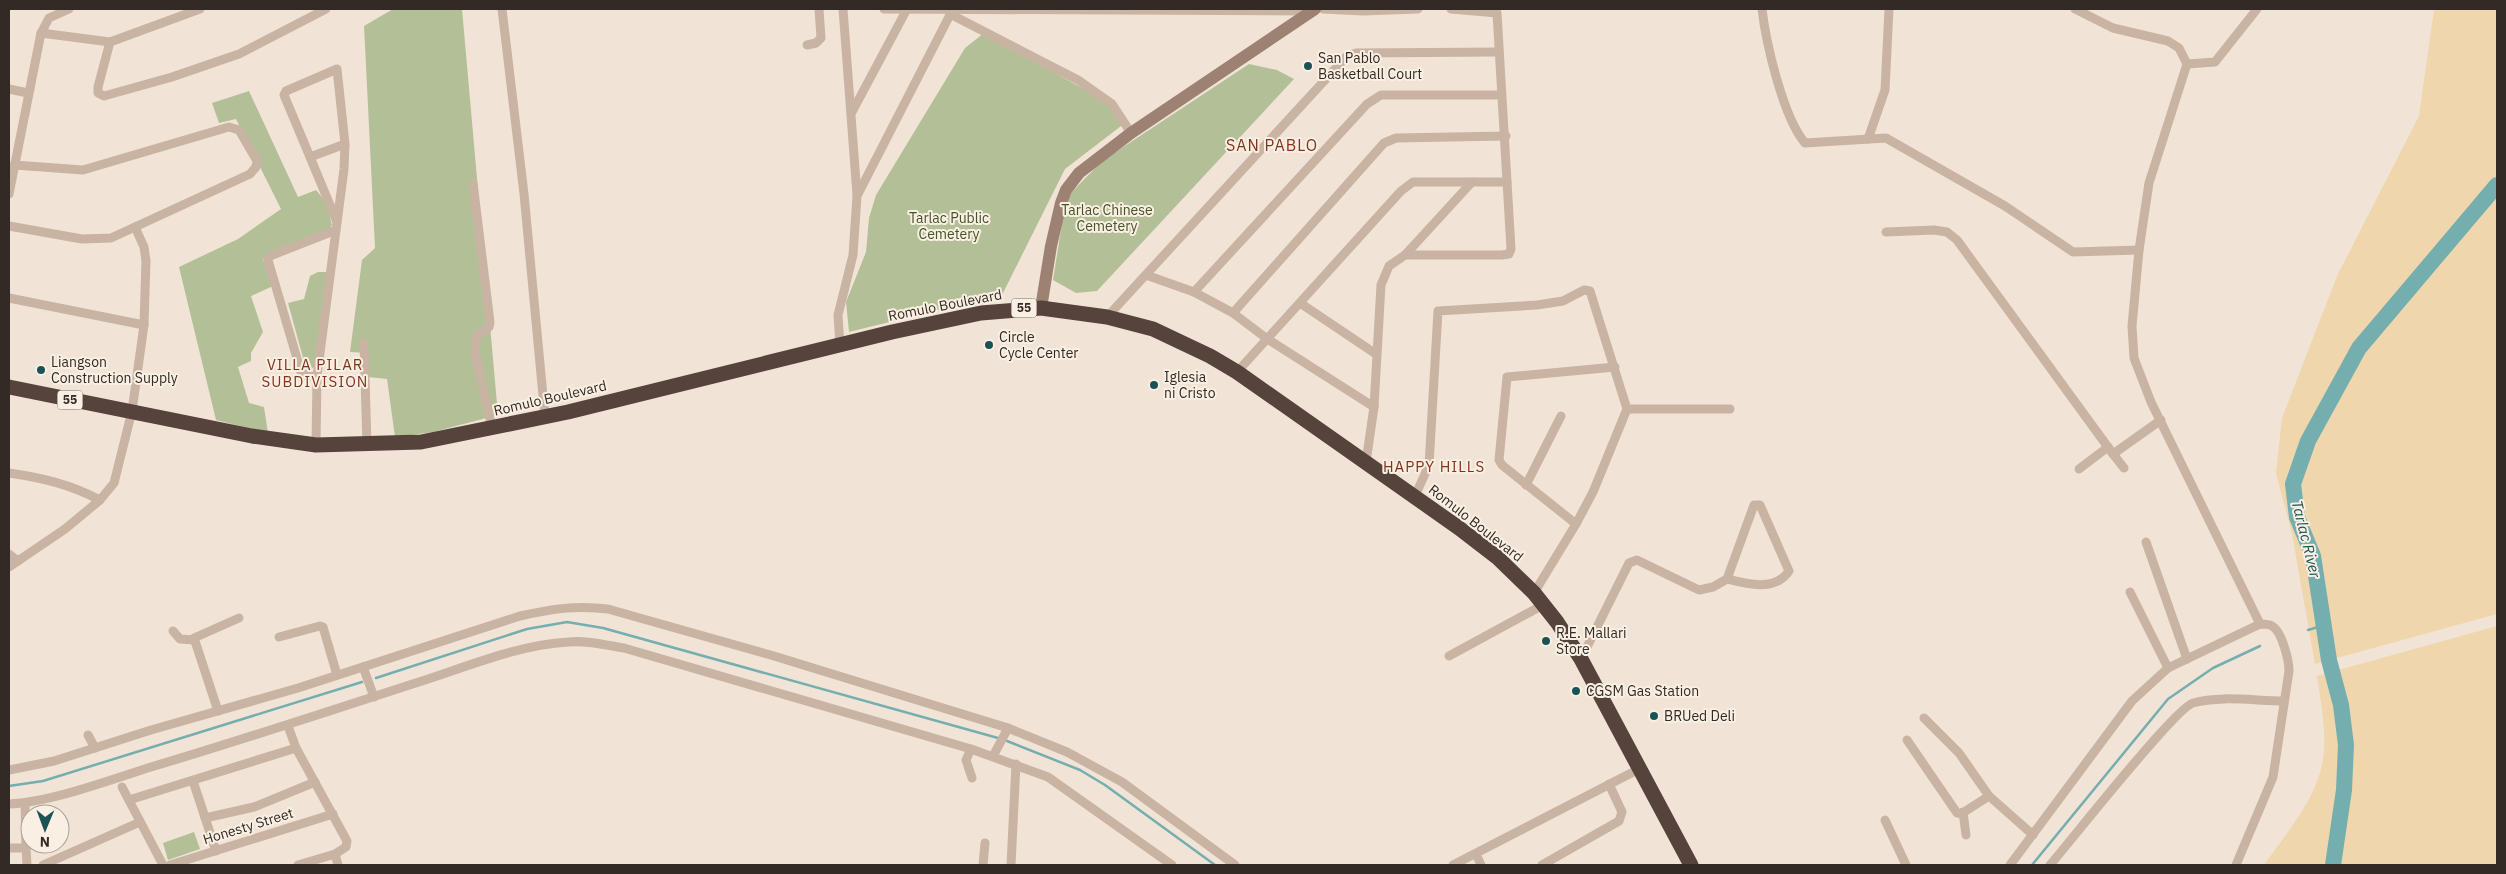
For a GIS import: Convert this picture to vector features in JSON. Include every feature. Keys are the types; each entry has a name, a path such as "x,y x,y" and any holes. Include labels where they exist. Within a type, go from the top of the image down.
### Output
{"highway":[{"name":"Romulo Boulevard","path":"9,387 252,436 316,444 367,445 422,442 546,417 981,312 1041,308 1107,317 1154,329 1210,356 1237,372 1415,496 1498,558 1539,599 1581,659 1691,865"}],"street":[{"path":"9,194 41,33 49,18 69,9"},
{"path":"41,33 110,42 200,9"},
{"path":"110,42 98,87 98,93 104,96 172,78 238,54 326,9"},
{"path":"502,9 523,184 546,417"},
{"path":"807,45 816,43 821,38 819,9"},
{"path":"840,346 838,315 853,255 857,196 844,9"},
{"path":"884,9 952,12 1363,11 1418,9"},
{"path":"852,112 907,9"},
{"path":"1405,255 1509,254 1511,248 1506,136 1501,95 1498,13 1451,9"},
{"path":"1762,9 1782,98 1796,133 1805,143 1814,144 1886,138 2005,206 2073,252 2139,250"},
{"path":"1868,139 1885,90 1889,9"},
{"path":"2075,9 2113,28 2168,41 2179,48 2187,64 2150,183 2139,250 2132,326 2134,358 2151,402 2162,420 2260,624"},
{"path":"2187,64 2215,62 2257,9"},
{"path":"1041,308 1051,246 1066,190 1079,174 1131,133 1316,10"},
{"path":"857,196 952,12"},
{"path":"952,12 1078,80 1112,104 1131,133"},
{"path":"1107,317 1347,56 1356,54 1499,52"},
{"path":"316,444 317,376 336,226 342,198 345,144 338,71 334,68 286,91 284,95 336,226"},
{"path":"9,89 28,93"},
{"path":"1194,292 1367,104 1381,95 1501,95"},
{"path":"9,226 82,239 111,238 250,174 256,167 257,161 239,130 229,127 83,170 14,165"},
{"path":"1233,312 1384,143 1396,138 1506,136"},
{"path":"310,157 345,144"},
{"path":"1237,372 1400,190 1413,182 1507,182"},
{"path":"1366,462 1374,407 1381,285 1389,266 1405,255 1472,182"},
{"path":"473,183 490,322 489,327 477,336 475,352 492,428"},
{"path":"317,376 307,376 301,372 268,260 270,256 336,226"},
{"path":"9,567 65,529 100,500 114,483 132,412 144,325 146,261 144,247 135,227"},
{"path":"1886,232 1934,230 1947,232 1957,240 2124,468"},
{"path":"1146,275 1194,292 1233,312 1266,338 1374,407"},
{"path":"1415,496 1429,465 1438,311 1537,305 1563,301 1584,290 1590,291 1627,409 1593,492 1539,599 1449,656"},
{"path":"9,298 144,325"},
{"path":"1300,303 1376,354"},
{"path":"364,343 367,445"},
{"path":"1576,524 1526,485 1502,465 1499,460 1507,377 1615,367"},
{"path":"1627,409 1730,409"},
{"path":"1526,485 1562,416"},
{"path":"2079,469 2162,420"},
{"path":"9,473 45,479 75,487 100,500"},
{"path":"1581,659 1632,560 1637,560 1699,590 1713,587 1727,579 1754,505 1760,506 1789,571 1776,581 1764,585 1752,586 1727,579"},
{"path":"2146,542 2187,658"},
{"path":"9,554 18,562"},
{"path":"2130,592 2168,668"},
{"path":"9,770 54,761 363,667 520,616 552,609 581,606 608,609 774,656 1008,728 1067,752 1122,782 1235,865"},
{"path":"218,710 194,640 195,636 239,618"},
{"path":"2010,865 2132,701 2168,668 2260,624 2272,626 2279,633 2289,661 2273,777 2236,865"},
{"path":"278,637 320,626 323,627 337,675"},
{"path":"173,631 180,639 194,640"},
{"path":"9,804 25,803 117,778 288,726 490,659 546,644 594,642 624,648 972,748 1016,764 1048,777 1172,865"},
{"path":"363,667 374,697"},
{"path":"2050,865 2167,726 2190,703 2208,700 2284,701"},
{"path":"1924,718 1959,752 1988,796 2033,835"},
{"path":"288,726 296,748 333,814 347,844 335,854 299,865"},
{"path":"993,756 1008,728"},
{"path":"88,735 95,748"},
{"path":"1907,740 1957,813 1963,812 1988,796"},
{"path":"129,800 296,748"},
{"path":"972,748 966,760 972,778"},
{"path":"1011,865 1016,764"},
{"path":"1453,865 1639,769"},
{"path":"193,781 216,851"},
{"path":"206,818 254,807 315,782"},
{"path":"1542,865 1554,861 1619,821 1622,812 1609,784"},
{"path":"122,787 162,865"},
{"path":"1963,812 1966,835"},
{"name":"Honesty Street","path":"170,865 333,814"},
{"path":"1885,820 1906,865"},
{"path":"44,865 140,822"},
{"path":"983,865 985,844"},
{"path":"335,854 338,865"},
{"path":"1476,854 1481,865"}],"green space":[{"path":"393,9 462,9 498,415 433,432 395,437 387,379 368,377 368,353 350,352 362,260 375,248 364,26"},
{"name":"Tarlac Public Cemetery","path":"984,33 1114,106 1125,123 1065,169 1001,297 962,304 849,332 846,302 866,252 869,218 876,195 965,48"},
{"name":"Tarlac Chinese Cemetery","path":"1249,64 1277,70 1294,79 1097,291 1076,293 1053,280 1066,198 1102,161"},
{"path":"249,91 298,197 316,190 326,202 332,225 329,229 263,259 273,286 251,296 263,332 251,353 251,361 238,367 249,403 264,407 268,433 216,420 179,267 238,239 281,209 236,119 219,123 212,103"},
{"path":"318,272 327,272 314,367 307,372 288,303 304,299 310,276"},
{"path":"194,832 200,849 168,860 163,843"}],"sand":[{"path":"2434,9 2497,9 2497,614 2315,664 2292,534 2276,473 2282,418 2337,276 2419,116"},
{"path":"2497,626 2497,865 2264,865 2306,805 2313,792 2322,765 2324,732 2317,676"}],"waterway":[{"name":"Tarlac River","path":"2333,865 2344,790 2346,745 2341,705 2329,660 2313,556 2297,517 2293,484 2308,441 2359,348 2497,185"},
{"path":"376,678 527,629 567,622 603,628 998,738"},
{"path":"2308,630 2325,625"},
{"path":"2032,865 2168,699 2213,668 2260,646"},
{"path":"9,786 43,781 362,682"},
{"path":"1007,741 1080,770 1105,785 1215,865"}],"place":[{"name":"San Pablo Basketball Court","path":"1308,66"},
{"name":"Circle Cycle Center","path":"989,345"},
{"name":"Liangson Construction Supply","path":"41,370"},
{"name":"Iglesia ni Cristo","path":"1154,385"},
{"name":"R.E. Mallari Store","path":"1546,641"},
{"name":"CGSM Gas Station","path":"1576,691"},
{"name":"BRUed Deli","path":"1654,716"}],"district":[{"name":"SAN PABLO","path":"1272,145"},
{"name":"VILLA PILAR SUBDIVISION","path":"315,374"},
{"name":"HAPPY HILLS","path":"1434,467"}]}
